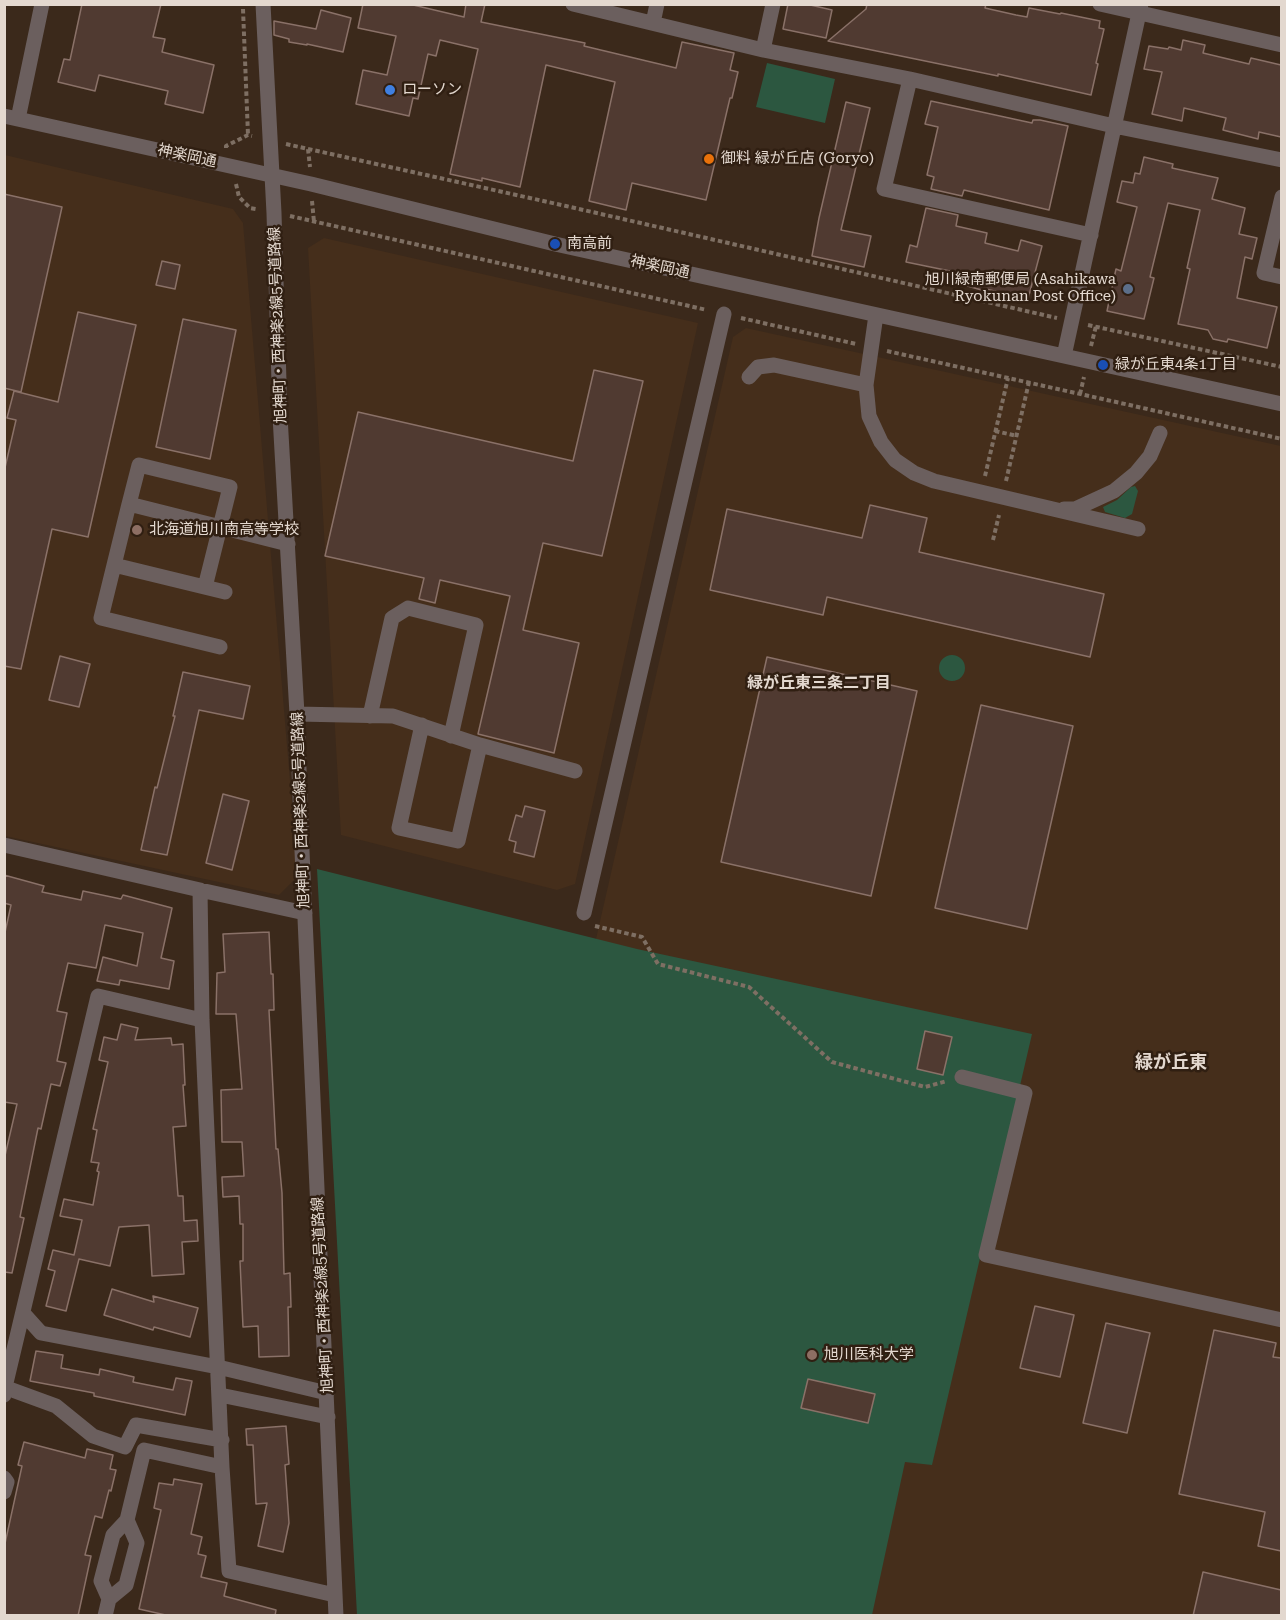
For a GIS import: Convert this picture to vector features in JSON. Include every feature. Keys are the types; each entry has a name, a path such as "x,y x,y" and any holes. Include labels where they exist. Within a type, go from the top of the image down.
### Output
{"street":[{"name":"旭神町・西神楽2線5号道路線","path":"263,4 274,213 280,416 297,714 336,1616"},
{"path":"573,4 763,50 1281,160"},
{"path":"653,23 657,4"},
{"path":"763,50 773,4"},
{"path":"1100,4 1140,9 1281,45"},
{"path":"11,118 37,6"},
{"path":"1064,356 1140,9"},
{"path":"910,80 884,189 1090,235"},
{"name":"神楽岡通","path":"11,118 272,176 555,244 1281,404"},
{"path":"1281,197 1264,273 1281,277"},
{"path":"584,913 724,314"},
{"path":"876,315 866,385 869,416 881,442 896,460 914,473 934,481 1138,529"},
{"path":"749,377 758,367 774,365 866,385"},
{"path":"1054,509 1075,509 1114,491 1136,473 1150,456 1160,433"},
{"path":"205,587 230,487 139,465 101,618 220,647"},
{"path":"129,504 288,544"},
{"path":"114,565 225,592"},
{"path":"370,716 392,618 408,608 476,625 451,736"},
{"path":"297,714 393,716 480,745 575,771"},
{"path":"422,725 399,828 458,842 480,745"},
{"path":"4,845 305,913"},
{"path":"200,890 202,1020 222,1467 229,1571 335,1595"},
{"path":"4,1395 98,996 202,1020"},
{"path":"962,1077 1025,1093 986,1255 1281,1320"},
{"path":"23,1313 41,1333 218,1367 327,1392"},
{"path":"5,1387 56,1406 93,1436 125,1447 136,1425 222,1440"},
{"path":"220,1395 328,1417"},
{"path":"105,1616 109,1599 101,1581 113,1535 127,1520 144,1450 222,1467"},
{"path":"4,1478 7,1482 4,1492"},
{"path":"109,1599 126,1585 137,1543 127,1520"}],"path":[{"path":"243,4 248,135"},
{"path":"226,146 248,135 1281,367"},
{"path":"239,196 250,207 274,213 866,346"},
{"path":"877,348 1281,439"},
{"path":"886,360 888,351"},
{"path":"985,479 1008,378"},
{"path":"993,540 1029,382"},
{"path":"995,431 1017,436"},
{"path":"584,913 595,926 642,937 658,964 749,987 832,1062 925,1087 962,1077"}],"shaded area":[{"name":"北海道旭川南高等学校","path":"5,155 233,209 243,223 298,876 279,895 5,836"},
{"path":"324,238 698,323 575,884 557,890 341,835 308,248"},
{"path":"746,328 1281,446 1281,1615 357,1615 596,939 733,337"}],"green space":[{"path":"767,63 835,79 825,123 756,107"},
{"path":"1135,486 1138,491 1132,514 1125,518 1105,512 1103,507 1117,500"},
{"path":"952,655 961,659 965,668 961,677 952,681 943,677 939,668 943,659"},
{"name":"旭川医科大学","path":"317,869 637,949 1032,1034 932,1465 905,1462 872,1615 357,1615"}],"building":[{"path":"82,4 161,4 153,37 165,39 162,52 214,65 203,113 165,104 168,91 99,75 95,91 58,82 64,59 70,60"},
{"path":"363,4 409,4 464,17 466,4 485,4 481,22 585,43 584,46 676,68 682,42 734,53 730,70 738,72 706,200 632,183 626,210 589,201 615,82 546,65 520,187 482,178 482,181 450,174 478,49 440,40 436,56 428,54 418,99 413,98 409,116 356,104 363,70 387,75 396,36 358,28"},
{"path":"788,4 806,4 832,10 826,38 783,29"},
{"path":"867,4 986,4 985,8 1027,17 1029,8 1100,21 1099,28 1104,29 1091,95 998,74 998,76 828,41 866,9"},
{"path":"321,10 351,18 343,52 289,42 289,39 274,35 274,21 316,29"},
{"path":"1183,40 1205,45 1203,53 1249,64 1251,58 1281,65 1281,137 1259,132 1258,139 1223,130 1226,118 1184,108 1182,121 1152,114 1162,72 1144,69 1149,46 1181,50"},
{"path":"931,101 1032,123 1033,120 1040,120 1068,126 1049,210 964,190 962,196 931,189 934,177 927,175 938,127 925,124"},
{"path":"846,102 870,108 841,230 871,236 864,267 812,256"},
{"path":"1144,157 1173,164 1172,168 1218,178 1212,199 1245,208 1239,234 1257,238 1252,259 1245,257 1237,298 1277,307 1267,348 1228,339 1227,342 1213,339 1208,330 1178,324 1200,210 1168,203 1150,277 1154,278 1144,319 1107,311 1116,269 1121,271 1137,207 1117,202 1122,181 1133,183 1135,173 1140,174"},
{"path":"4,194 62,207 21,392 4,388"},
{"path":"926,208 958,215 956,226 987,233 985,243 1018,251 1021,240 1042,246 1028,299 964,285 968,278 950,274 950,271 906,262 910,245 917,247"},
{"path":"162,261 180,265 175,289 156,285"},
{"path":"78,312 136,325 88,537 52,529 21,669 4,666 4,472 16,420 7,418 14,391 58,402"},
{"path":"183,319 236,330 210,459 156,447"},
{"path":"594,370 643,381 602,556 543,543 523,630 579,643 554,753 478,734 510,596 440,580 435,603 419,599 424,578 325,556 358,412 573,461"},
{"path":"870,505 927,518 919,552 1104,594 1090,657 827,597 823,615 710,590 727,509 862,538"},
{"path":"60,656 90,664 79,707 49,700"},
{"path":"767,657 917,691 871,896 721,862"},
{"path":"183,672 250,686 243,719 199,710 167,855 141,850 155,787 157,788 175,716 173,716"},
{"path":"981,705 1073,726 1027,929 935,908"},
{"path":"223,794 249,801 232,870 206,863"},
{"path":"525,806 545,811 534,857 514,852 516,842 509,840 516,815 522,817"},
{"path":"4,875 44,886 42,892 81,900 83,891 121,899 123,895 172,908 161,958 174,961 169,989 120,980 119,985 97,981 103,957 137,966 143,933 105,925 96,968 68,963 57,1011 67,1013 57,1061 66,1063 60,1086 51,1084 41,1129 38,1128 20,1217 24,1218 12,1273 4,1272 4,1160 17,1104 4,1102 4,937 11,905 4,903"},
{"path":"269,932 271,974 273,974 274,1010 269,1010 276,1149 278,1149 282,1193 284,1274 290,1273 291,1307 288,1307 289,1356 259,1357 258,1326 243,1327 240,1261 243,1261 243,1224 240,1224 239,1196 223,1197 222,1177 244,1176 242,1142 222,1142 221,1090 242,1089 236,1014 216,1014 217,973 225,972 223,934"},
{"path":"121,1024 138,1028 135,1040 171,1038 172,1045 183,1044 186,1126 173,1127 178,1196 183,1196 184,1221 197,1220 198,1241 182,1242 184,1274 152,1276 149,1225 119,1227 110,1266 79,1259 66,1311 46,1306 55,1271 48,1269 53,1250 74,1255 82,1220 60,1216 64,1199 93,1205 99,1163 91,1162 97,1130 93,1129 108,1062 99,1060 104,1037 117,1040"},
{"path":"925,1031 952,1037 943,1075 917,1069"},
{"path":"112,1289 154,1302 153,1296 198,1308 190,1337 154,1327 153,1330 104,1315"},
{"path":"1035,1306 1074,1315 1060,1377 1020,1368"},
{"path":"1106,1323 1150,1333 1127,1433 1083,1423"},
{"path":"1214,1330 1276,1343 1273,1357 1281,1358 1281,1551 1258,1546 1265,1512 1179,1494"},
{"path":"36,1351 63,1355 61,1368 99,1375 100,1369 134,1377 133,1382 173,1390 176,1378 192,1381 185,1415 94,1396 94,1393 30,1381"},
{"path":"808,1379 875,1394 868,1423 801,1408"},
{"path":"286,1426 289,1464 285,1465 289,1523 283,1552 258,1546 267,1503 256,1504 253,1445 247,1445 246,1429"},
{"path":"24,1442 85,1458 87,1449 113,1455 110,1469 116,1470 111,1491 109,1490 102,1518 95,1516 85,1555 91,1556 78,1616 4,1616 4,1548 22,1466 18,1465"},
{"path":"174,1479 202,1484 191,1534 202,1537 198,1554 206,1556 201,1577 227,1583 224,1596 276,1610 275,1616 170,1616 139,1609 161,1510 154,1508 159,1483 173,1485"},
{"path":"1203,1572 1281,1590 1281,1616 1193,1616"}],"place":[{"name":"ローソン","path":"390,90"},
{"name":"御料 緑が丘店 (Goryo)","path":"709,159"},
{"name":"南高前","path":"555,244"},
{"name":"旭川緑南郵便局 (Asahikawa Ryokunan Post Office)","path":"1128,289"},
{"name":"緑が丘東4条1丁目","path":"1103,365"},
{"name":"北海道旭川南高等学校","path":"137,530"},
{"name":"旭川医科大学","path":"812,1355"}],"district":[{"name":"緑が丘東三条二丁目","path":"819,683"},
{"name":"緑が丘東","path":"1171,1063"}]}
